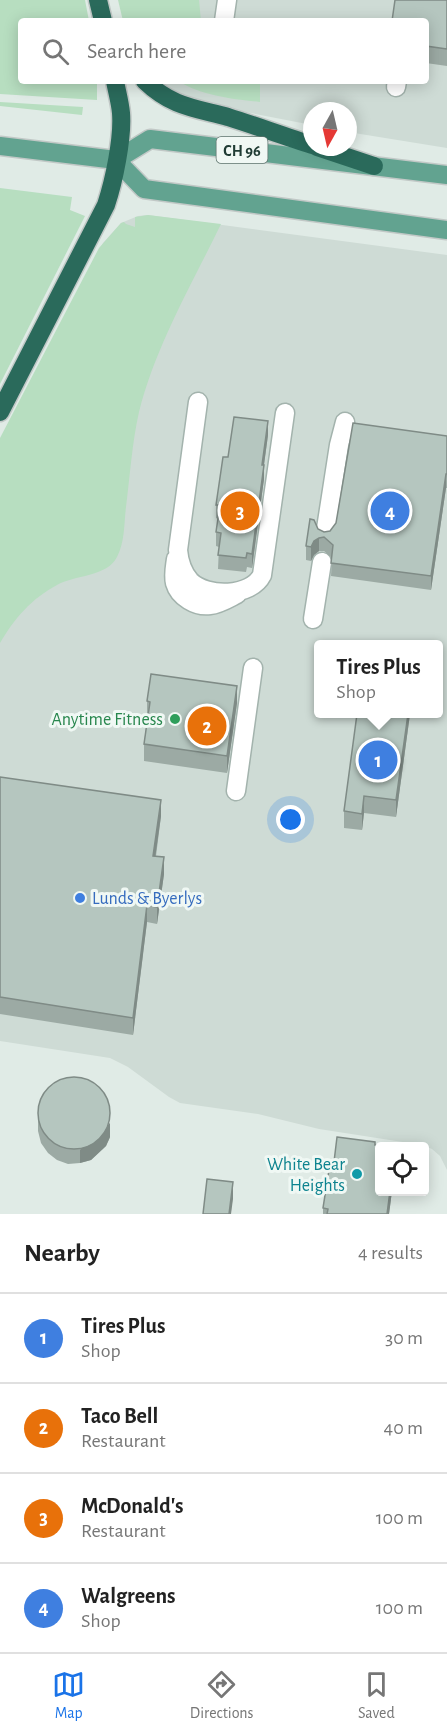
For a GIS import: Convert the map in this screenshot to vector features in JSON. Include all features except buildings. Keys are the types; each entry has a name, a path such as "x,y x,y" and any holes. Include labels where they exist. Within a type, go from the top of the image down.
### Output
{"highway":[{"path":"98,0 102,18"},
{"path":"0,412 104,211 110,192 122,119 116,84"},
{"path":"149,84 178,105 226,117 303,142"},
{"path":"344,156 374,166"}],"main road":[{"name":"CH 96","path":"116,160 150,139 447,174"},
{"path":"0,146 116,160 144,189 447,230"}],"lane":[{"path":"224,18 226,0"},
{"path":"198,402 178,539 181,566 192,584 211,591 243,591 257,584 264,570 285,413"},
{"path":"325,535 339,445 345,422"},
{"path":"313,619 322,562"},
{"path":"236,791 253,668"}],"shaded area":[{"path":"158,0 447,0 447,148 357,133 357,102 303,102 303,123 183,98 162,84 429,84 429,18 161,18"},
{"path":"148,215 447,255 447,1170 440,1156 429,1148 429,1142 403,1142 319,1129 258,1114 180,1103 128,1067 110,1058 0,1041 0,479 103,243 121,223 138,216"}],"green space":[{"path":"0,0 85,0 88,18 18,18 18,84 97,84 97,100 0,94"},
{"path":"118,0 199,0 201,18 122,18"},
{"path":"183,84 260,84 260,102 229,98"},
{"path":"0,102 83,107 82,115 0,106"},
{"path":"0,188 72,197 70,210 85,216 0,384"},
{"path":"148,215 221,224 175,316 146,387 135,436 120,551 112,564 106,568 64,582 39,596 18,617 0,643 0,438 99,248 121,223 135,227 135,217"}],"place":[{"name":"McDonald's","path":"240,511"},
{"name":"Walgreens","path":"390,511"},
{"name":"Anytime Fitness","path":"175,719"},
{"name":"Taco Bell","path":"207,726"},
{"name":"Tires Plus","path":"378,760"},
{"name":"Lunds & Byerlys","path":"80,898"},
{"name":"White Bear Heights","path":"357,1174"}]}
